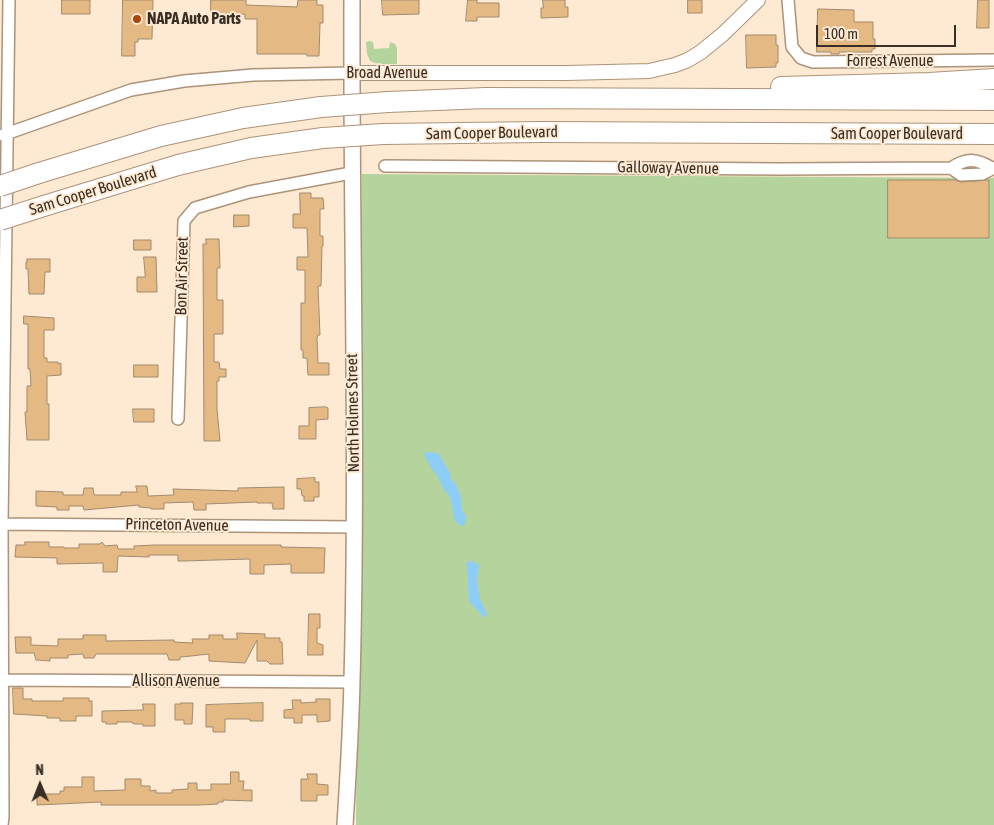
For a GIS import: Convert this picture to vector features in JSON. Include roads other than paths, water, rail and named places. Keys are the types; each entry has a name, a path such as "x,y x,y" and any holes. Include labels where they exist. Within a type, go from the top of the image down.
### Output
{"highway":[{"path":"594,98 765,87 929,83 994,78"},
{"name":"Sam Cooper Boulevard","path":"0,186 161,136 243,118 321,107 486,98 994,100"},
{"name":"Sam Cooper Boulevard","path":"0,220 178,166 242,150 323,138 384,134 540,132 994,134"}],"main road":[{"name":"North Holmes Street","path":"345,825 352,682 354,527 351,173 352,0"}],"street":[{"path":"2,825 2,320 4,134 10,0"},
{"name":"Broad Avenue","path":"4,134 132,90 184,81 252,75 648,71 675,65 702,52 758,0"},
{"name":"Forrest Avenue","path":"788,0 792,47 801,58 813,62 994,60"},
{"name":"Galloway Avenue","path":"385,166 780,169 951,168 962,161 980,161 993,168"},
{"name":"Bon Air Street","path":"178,419 184,221 195,208 249,192 351,173"},
{"name":"Princeton Avenue","path":"1,524 354,527"},
{"name":"Allison Avenue","path":"1,680 352,682"}],"water":[{"path":"427,452 438,453 450,473 451,479 457,486 461,497 462,510 466,516 465,525 461,526 455,521 450,497 424,455"},
{"path":"472,561 479,565 477,581 480,599 487,614 484,618 469,601 467,562"}],"place":[{"name":"NAPA Auto Parts","path":"137,19"}]}
